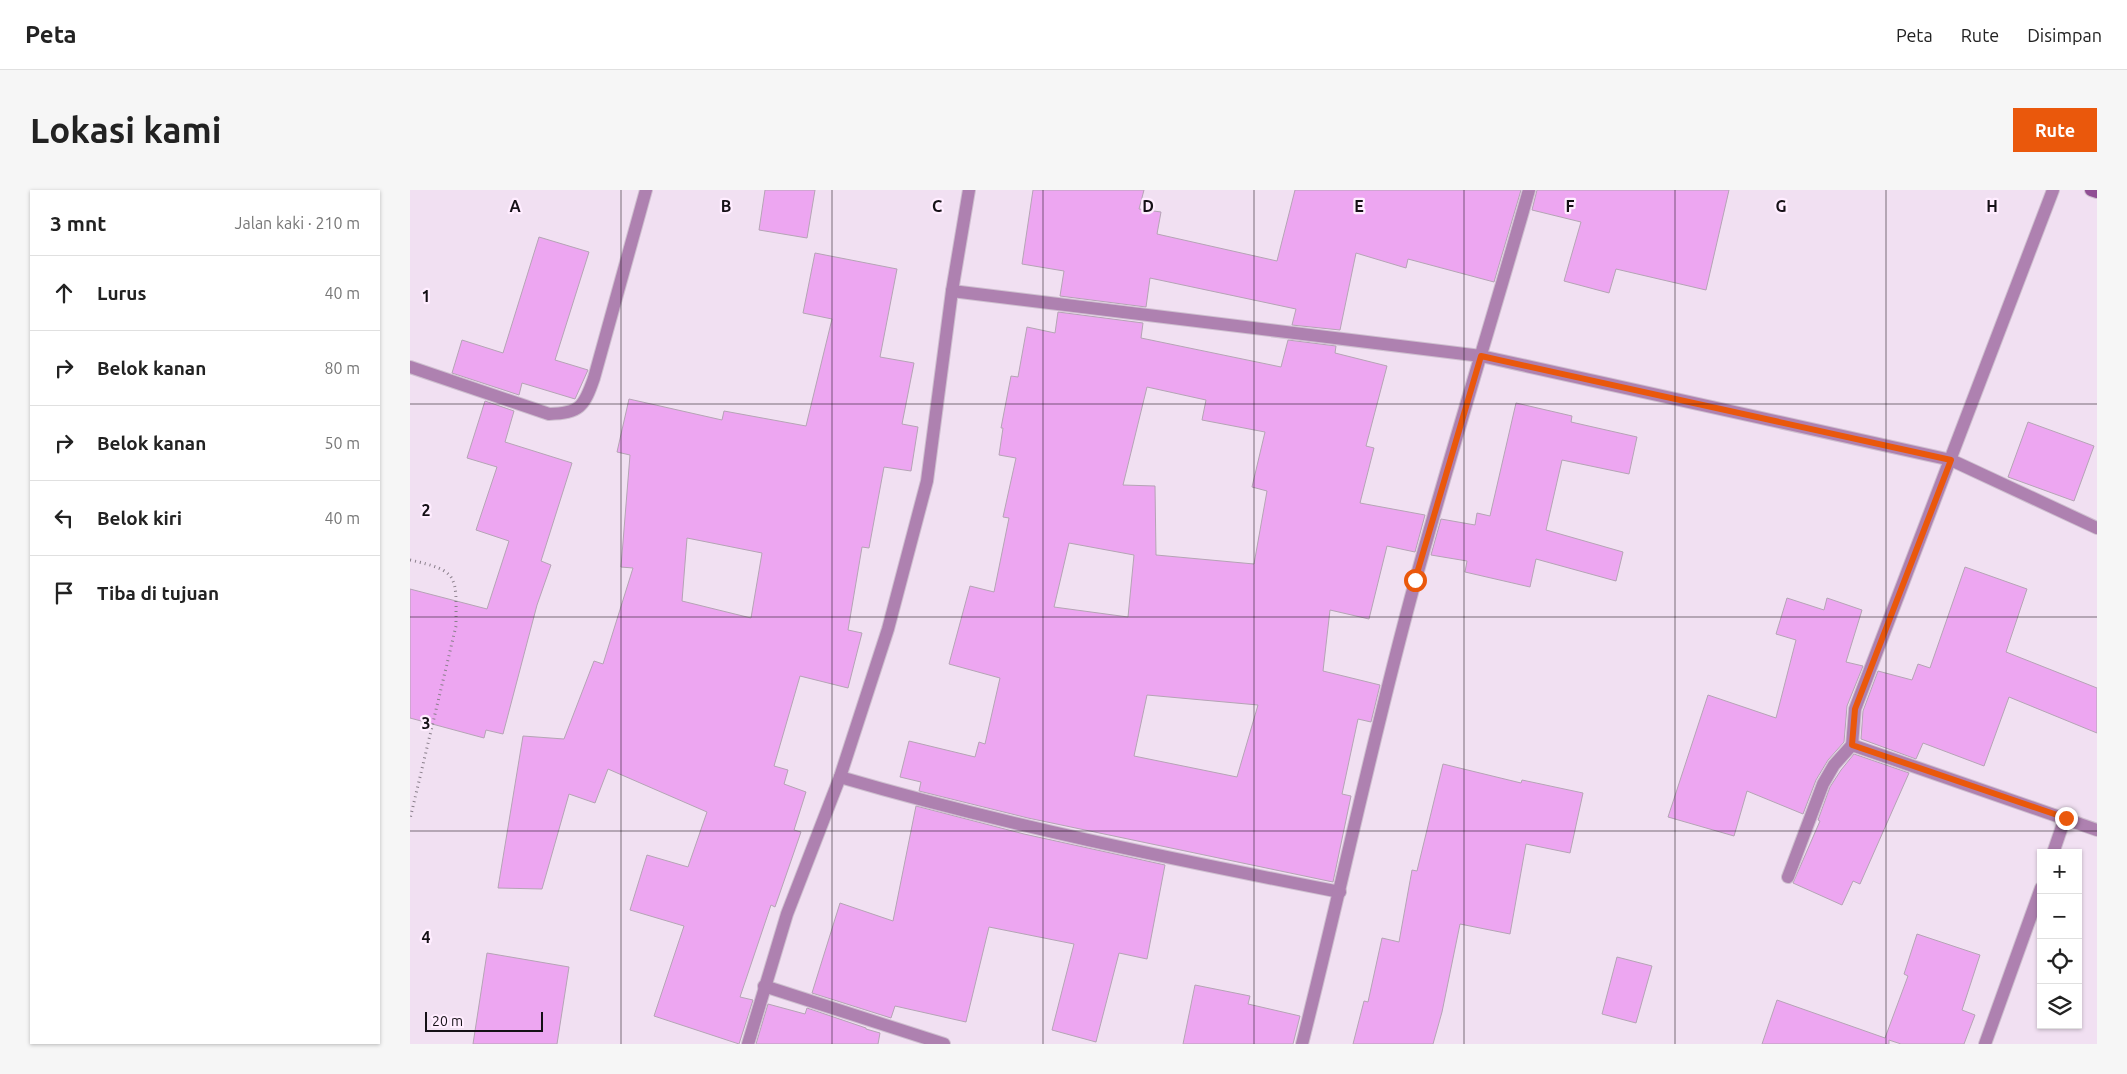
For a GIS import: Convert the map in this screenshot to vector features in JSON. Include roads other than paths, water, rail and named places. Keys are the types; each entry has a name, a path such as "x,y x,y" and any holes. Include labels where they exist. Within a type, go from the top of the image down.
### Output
{"main road":[{"path":"2091,190 2097,192"}],"street":[{"path":"410,367 549,414 565,413 579,408 586,400 594,378 646,190"},
{"path":"748,1044 787,914 840,777 888,630 927,480 952,291 969,190"},
{"path":"1302,1044 1396,654 1529,190"},
{"path":"1788,877 1823,784 1834,765 1852,745 1855,709 2053,190"},
{"path":"952,291 1481,356 1951,460 2097,528"},
{"path":"1852,745 2097,830"},
{"path":"840,777 912,798 1177,860 1340,892"},
{"path":"2054,849 2066,818"},
{"path":"1985,1044 2039,894"},
{"path":"764,986 944,1044"}]}
